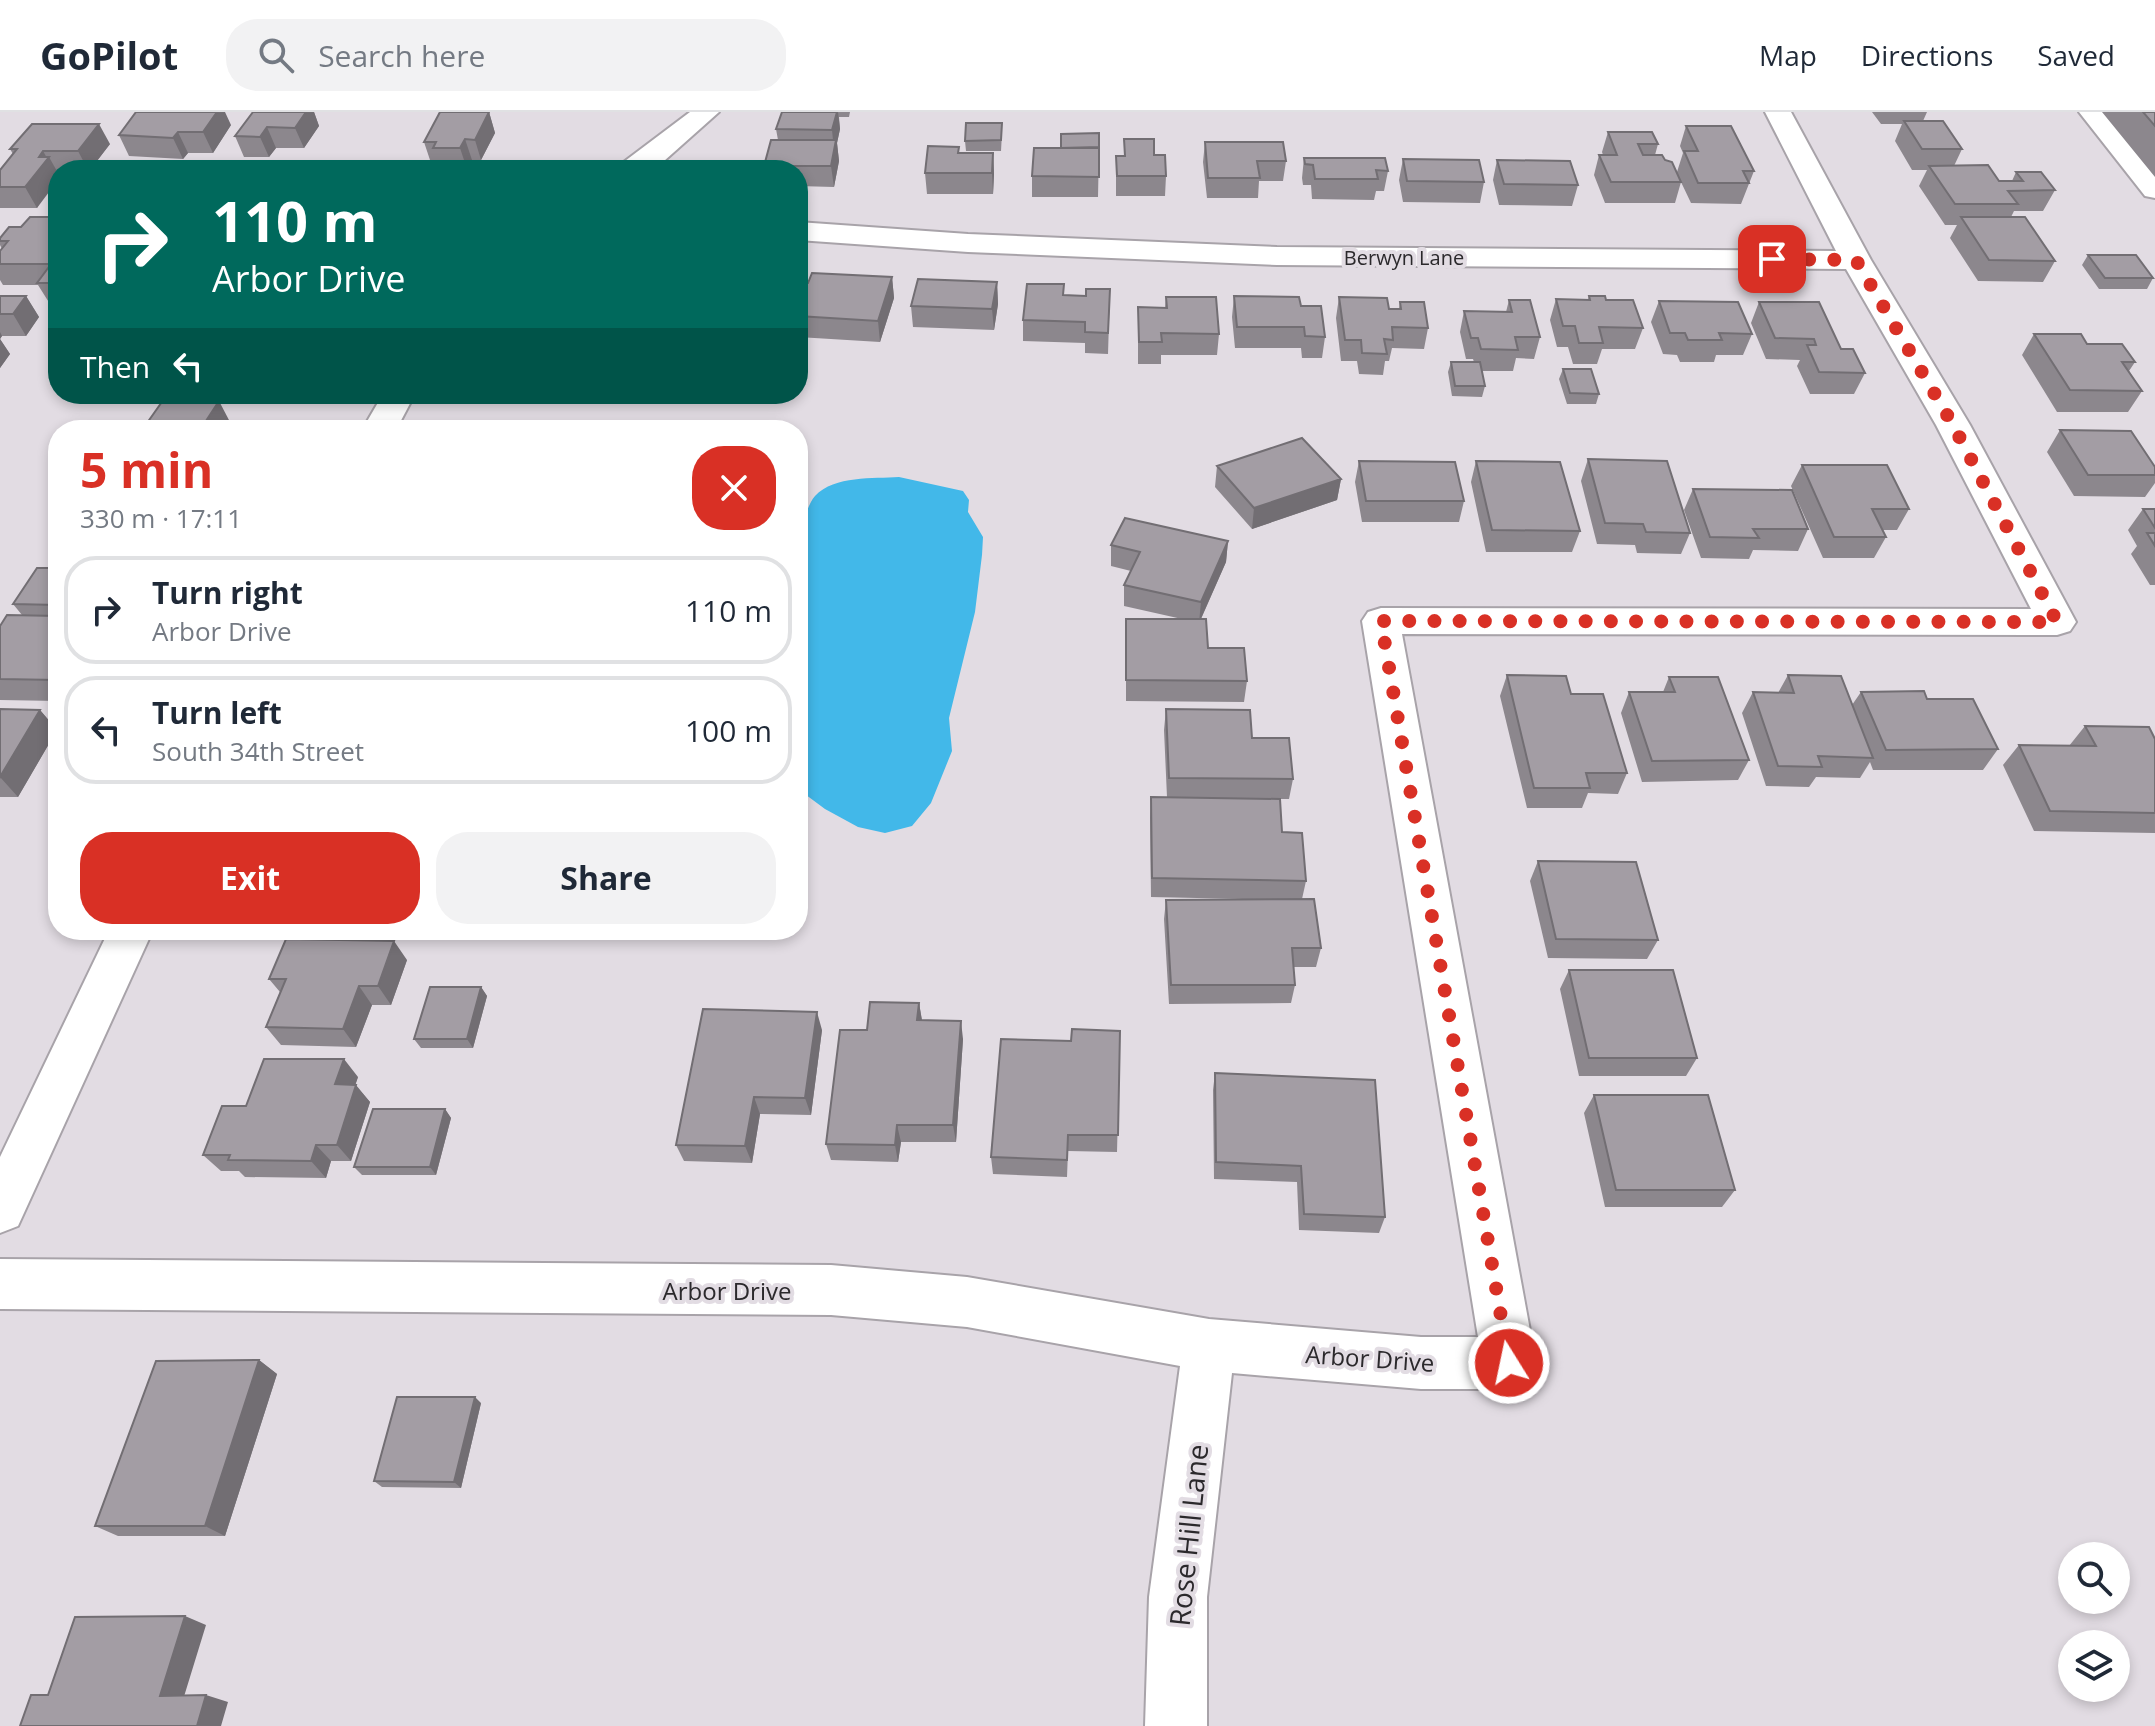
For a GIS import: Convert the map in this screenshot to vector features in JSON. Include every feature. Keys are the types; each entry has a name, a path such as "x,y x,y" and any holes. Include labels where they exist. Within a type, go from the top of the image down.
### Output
{"street":[{"path":"645,160 706,112"},
{"path":"2092,112 2155,190"},
{"path":"1781,117 1856,260"},
{"name":"Berwyn Lane","path":"808,232 968,243 1277,256 1856,260"},
{"name":"Arbor Drive","path":"0,1284 831,1290 967,1302 1209,1345 1421,1363 1509,1363 1381,621 2057,622 1953,425 1856,260"},
{"path":"0,1210 126,940"},
{"name":"Rose Hill Lane","path":"1176,1726 1178,1597 1209,1345"}],"water":[{"path":"899,477 963,491 969,500 968,512 983,537 975,612 949,718 952,751 931,803 912,826 885,833 858,827 808,796 808,508 823,489 855,479"}],"building":[{"path":"136,112 217,112 203,132 178,132 173,138 119,135"},
{"path":"253,112 306,112 295,128 267,127 260,137 235,136"},
{"path":"440,112 489,112 475,140 465,139 460,148 433,148 436,142 424,142"},
{"path":"782,112 837,112 832,130 776,129"},
{"path":"2143,112 2155,112 2155,126"},
{"path":"1904,121 1943,121 1962,149 1922,149"},
{"path":"966,123 1002,123 1001,140 965,141"},
{"path":"32,124 99,124 78,151 43,151 39,157 49,157 25,187 0,187 0,170 17,149 10,149"},
{"path":"1686,126 1731,126 1754,171 1743,171 1749,183 1698,183 1684,151 1698,151"},
{"path":"1608,132 1652,132 1658,144 1638,144 1643,155 1662,155 1672,162 1681,182 1611,182 1599,155 1617,155"},
{"path":"1099,133 1099,147 1061,148 1061,134"},
{"path":"1124,139 1154,139 1154,155 1165,155 1166,176 1117,176 1116,156 1125,156"},
{"path":"771,140 836,140 831,166 808,166 808,160 766,160"},
{"path":"1205,142 1283,142 1286,161 1257,161 1260,178 1208,178"},
{"path":"928,146 959,147 958,153 993,153 992,173 925,173"},
{"path":"1034,148 1099,148 1099,177 1032,176"},
{"path":"1304,158 1385,158 1388,171 1376,170 1378,179 1315,179 1313,165 1305,164"},
{"path":"1403,159 1479,160 1484,182 1407,181"},
{"path":"1497,160 1570,161 1578,185 1504,184"},
{"path":"1988,165 1999,181 2023,181 2016,172 2041,172 2055,190 2008,191 2018,204 1955,204 1929,166"},
{"path":"30,217 48,217 48,264 0,264 0,251 8,241 0,241 0,238 9,227 21,227"},
{"path":"1961,217 2025,217 2055,261 1989,260"},
{"path":"2088,255 2136,255 2153,278 2105,278"},
{"path":"48,268 48,283 37,283"},
{"path":"812,273 892,277 878,321 808,317 808,283"},
{"path":"918,279 997,282 992,309 911,306"},
{"path":"1027,284 1064,284 1063,295 1086,296 1086,289 1110,289 1108,333 1085,332 1085,322 1023,320"},
{"path":"0,296 26,296 13,314 0,314"},
{"path":"1234,296 1299,297 1301,306 1321,306 1325,337 1305,336 1304,327 1237,327"},
{"path":"1589,296 1605,296 1606,300 1633,300 1643,328 1599,327 1603,343 1579,343 1575,326 1563,326 1556,299 1590,300"},
{"path":"1166,297 1216,297 1219,334 1161,333 1162,342 1139,342 1138,307 1167,308"},
{"path":"1339,297 1387,298 1389,309 1401,309 1400,302 1424,302 1428,328 1392,327 1393,340 1384,339 1387,354 1362,353 1361,340 1345,340"},
{"path":"1509,300 1530,300 1540,337 1515,337 1518,350 1481,349 1478,338 1471,338 1464,311 1512,312"},
{"path":"1659,301 1738,302 1752,334 1719,333 1722,340 1688,340 1685,333 1670,333"},
{"path":"1759,302 1819,302 1841,349 1853,349 1865,373 1819,372 1807,345 1816,345 1814,339 1775,338"},
{"path":"2034,334 2081,334 2087,344 2122,344 2135,362 2122,362 2142,391 2070,390"},
{"path":"1451,362 1480,362 1485,386 1455,386"},
{"path":"1563,369 1591,369 1599,394 1570,393"},
{"path":"160,404 217,404 207,420 149,420"},
{"path":"2060,430 2131,431 2155,467 2155,475 2088,475"},
{"path":"1302,438 1341,479 1254,508 1217,466"},
{"path":"1588,459 1667,461 1690,533 1646,532 1643,524 1605,523"},
{"path":"1359,461 1455,462 1464,501 1366,501"},
{"path":"1476,461 1560,462 1580,531 1492,530"},
{"path":"1802,465 1887,465 1909,509 1872,509 1886,537 1834,537"},
{"path":"1693,489 1792,490 1808,529 1753,529 1759,538 1710,537"},
{"path":"2143,509 2155,509 2155,528"},
{"path":"1125,518 1228,541 1201,602 1124,585 1140,552 1111,545"},
{"path":"2147,533 2155,533 2155,546"},
{"path":"37,568 48,568 48,605 13,604"},
{"path":"7,615 48,616 48,680 0,679 0,626"},
{"path":"1126,619 1206,619 1208,648 1244,648 1247,681 1126,680"},
{"path":"1507,675 1566,676 1571,694 1603,694 1627,773 1586,773 1590,788 1534,788"},
{"path":"1788,675 1841,676 1873,758 1818,756 1822,767 1778,766 1753,692 1794,693"},
{"path":"1669,677 1718,677 1749,760 1652,761 1629,692 1675,692"},
{"path":"1924,691 1927,699 1973,699 1998,749 1886,750 1861,692"},
{"path":"0,709 40,710 0,777"},
{"path":"1166,709 1250,710 1252,738 1289,738 1293,779 1169,778"},
{"path":"2085,726 2149,727 2155,739 2155,813 2050,811 2019,745 2096,746"},
{"path":"1151,797 1280,799 1282,832 1302,833 1306,881 1152,878"},
{"path":"1538,861 1636,862 1658,940 1556,939"},
{"path":"1314,899 1321,948 1292,948 1295,985 1171,985 1166,900"},
{"path":"286,940 394,941 378,986 359,986 343,1029 266,1027 286,979 269,979"},
{"path":"1569,970 1673,970 1697,1058 1589,1058"},
{"path":"430,987 481,987 467,1039 414,1039"},
{"path":"870,1002 919,1003 917,1020 961,1021 953,1125 897,1125 895,1145 826,1144 840,1030 867,1030"},
{"path":"703,1009 817,1012 805,1098 754,1097 745,1146 676,1145"},
{"path":"1072,1029 1120,1031 1118,1135 1068,1135 1067,1160 991,1157 1001,1039 1071,1041"},
{"path":"264,1059 344,1059 335,1084 356,1085 337,1145 316,1145 311,1161 228,1160 230,1155 203,1155 222,1106 246,1106"},
{"path":"1215,1073 1375,1080 1385,1217 1304,1214 1301,1166 1216,1162"},
{"path":"1594,1095 1708,1095 1735,1190 1616,1190"},
{"path":"373,1109 445,1109 430,1167 354,1167"},
{"path":"259,1360 205,1526 95,1526 156,1361"},
{"path":"397,1397 475,1397 454,1482 374,1481"},
{"path":"185,1616 160,1696 206,1695 197,1726 20,1726 31,1695 48,1695 75,1617"}],"route":[{"path":"1509,1363 1381,621 2057,622 1953,425 1856,260 1772,259"}]}
